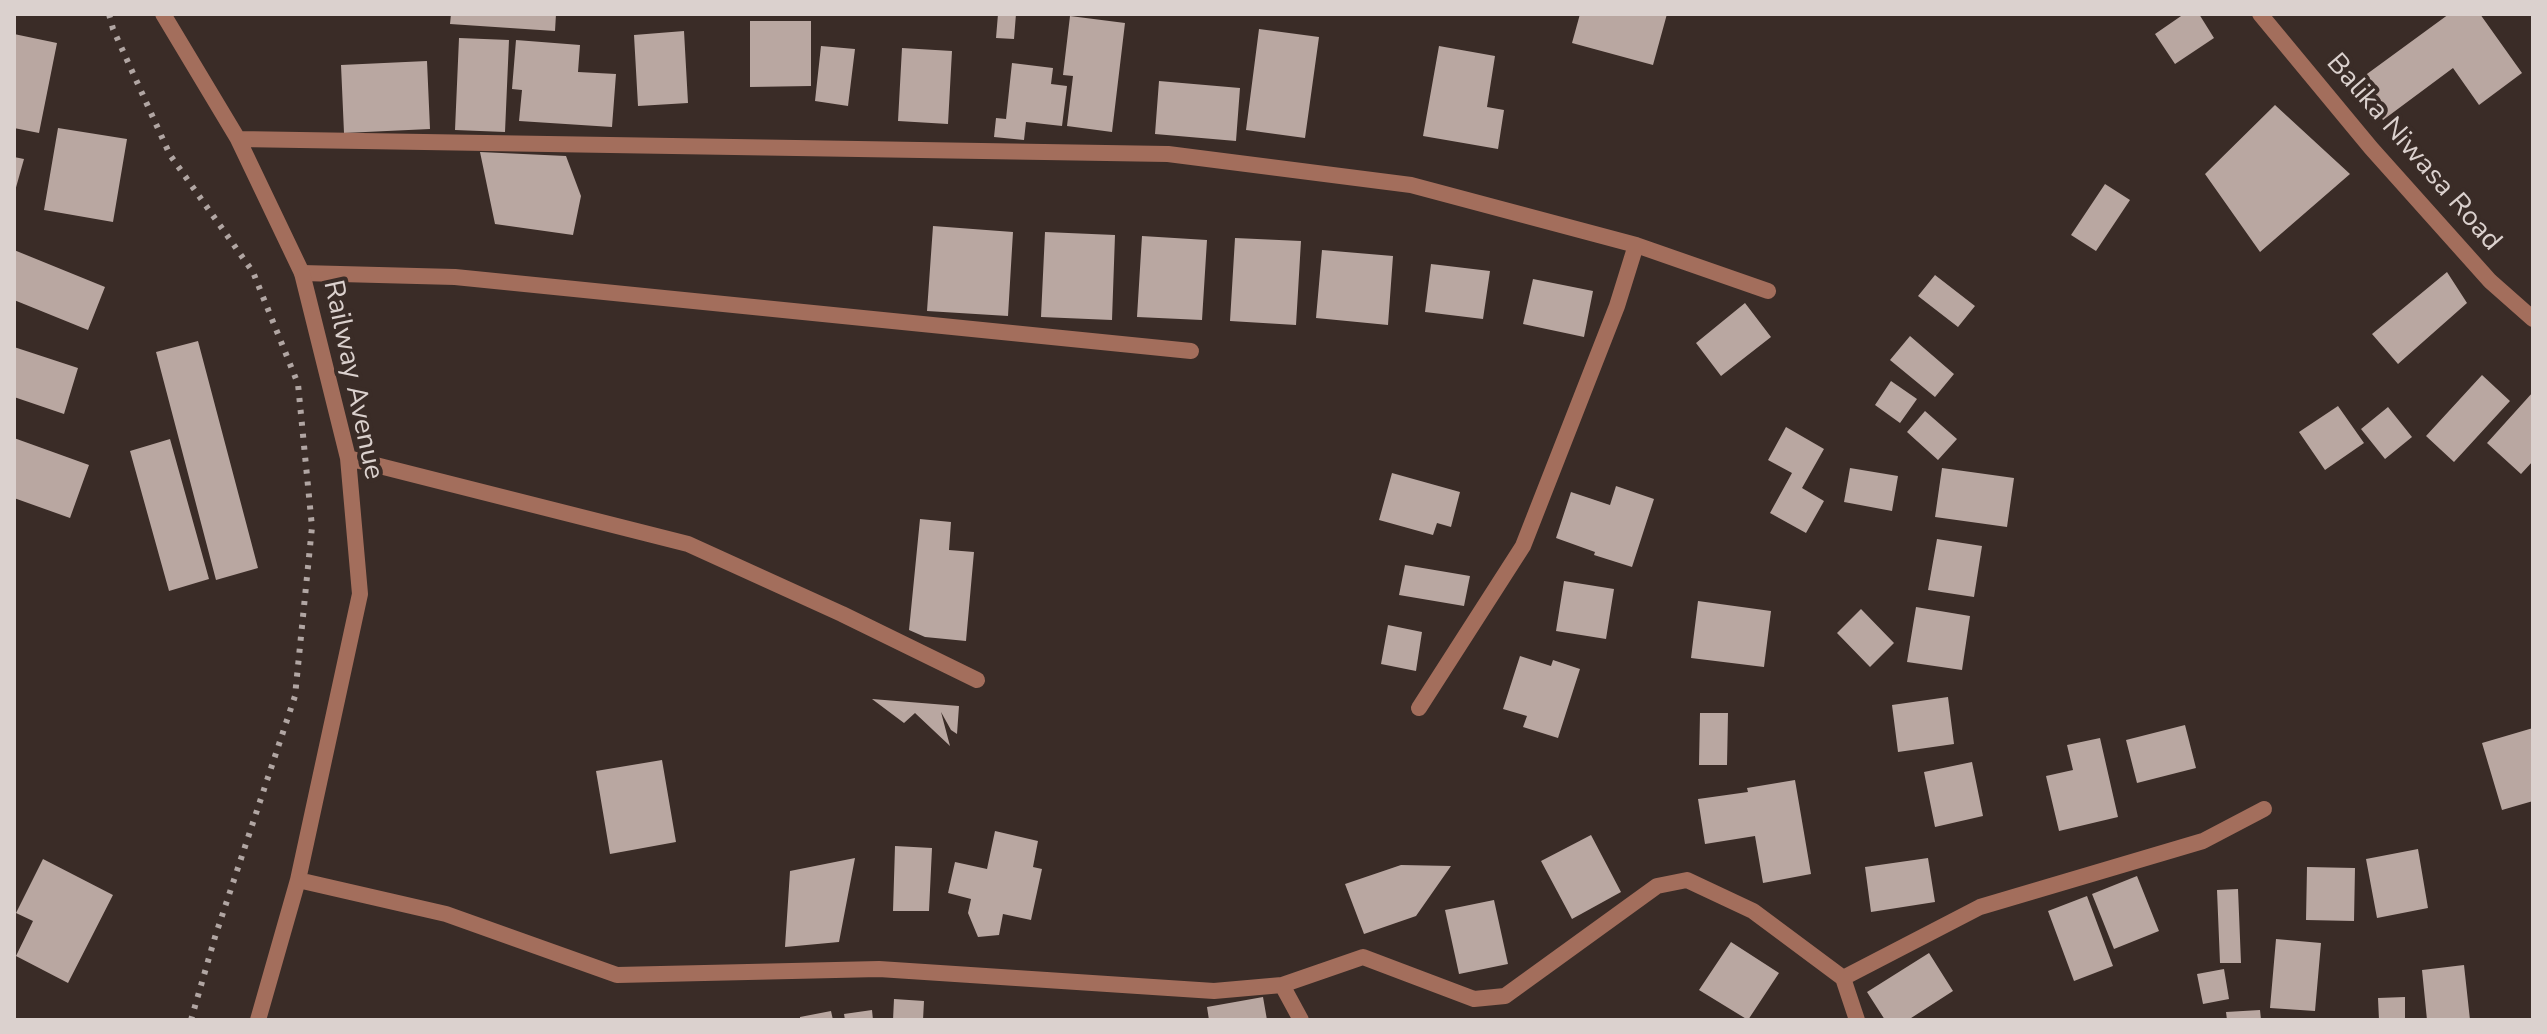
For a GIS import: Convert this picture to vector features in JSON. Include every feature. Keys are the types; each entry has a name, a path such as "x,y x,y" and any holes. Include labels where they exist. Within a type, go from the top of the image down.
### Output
{"street":[{"name":"Railway Avenue","path":"163,14 238,139 302,273 348,458 360,594 298,880 258,1020"},
{"name":"Balika Niwasa Road","path":"2260,14 2371,148 2490,281 2533,319"},
{"path":"238,139 1168,154 1411,185 1636,245 1768,291"},
{"path":"1419,708 1523,546 1617,306 1636,245"},
{"path":"302,273 455,277 1191,351"},
{"path":"348,458 688,544 977,680"},
{"path":"1843,978 1980,907 2203,841 2264,809"},
{"path":"298,880 446,914 617,975 879,969 1214,991 1282,985 1363,957 1474,999 1505,996 1657,886 1687,880 1753,911 1843,978 1857,1020"},
{"path":"1282,985 1301,1020"}],"building":[{"path":"451,14 556,14 555,31 450,24"},
{"path":"998,14 1016,14 1014,39 996,38"},
{"path":"1580,14 1667,14 1653,65 1572,43"},
{"path":"2184,14 2199,14 2214,38 2175,64 2155,34"},
{"path":"2449,14 2480,14 2522,73 2479,105 2453,68 2383,120 2356,82"},
{"path":"1070,16 1125,23 1112,132 1067,126 1073,76 1063,75"},
{"path":"750,21 811,21 811,86 750,87"},
{"path":"1259,29 1319,37 1305,138 1246,130"},
{"path":"684,31 688,103 638,106 634,35"},
{"path":"14,34 57,43 39,133 14,128"},
{"path":"459,38 509,40 505,132 455,130"},
{"path":"516,40 580,45 578,72 616,74 612,127 519,121 522,90 512,89"},
{"path":"821,46 855,49 848,106 815,101"},
{"path":"1439,46 1495,56 1487,107 1504,110 1498,149 1423,136"},
{"path":"902,48 952,51 948,124 898,121"},
{"path":"427,61 430,129 344,133 341,65"},
{"path":"1012,63 1053,68 1051,84 1067,86 1062,126 1026,122 1024,140 994,137 996,118 1006,119"},
{"path":"1159,81 1240,88 1236,141 1155,134"},
{"path":"2275,105 2350,174 2260,252 2205,174"},
{"path":"58,128 127,139 113,222 44,210"},
{"path":"480,152 566,156 581,196 573,235 495,224"},
{"path":"14,157 24,159 15,191 14,191"},
{"path":"2105,184 2130,200 2096,251 2071,235"},
{"path":"933,226 1013,232 1008,316 927,311"},
{"path":"1045,232 1115,235 1112,320 1041,317"},
{"path":"1142,236 1207,240 1202,320 1137,317"},
{"path":"1235,238 1301,241 1296,325 1230,321"},
{"path":"14,250 105,287 88,330 14,300"},
{"path":"1322,250 1393,256 1388,325 1316,318"},
{"path":"1431,264 1490,271 1483,319 1425,312"},
{"path":"2447,272 2467,303 2398,364 2372,334"},
{"path":"1935,275 1975,306 1958,327 1918,296"},
{"path":"1533,279 1593,291 1584,337 1523,324"},
{"path":"1745,303 1771,337 1721,376 1696,343"},
{"path":"1910,336 1954,374 1935,397 1890,360"},
{"path":"198,341 258,568 216,580 156,352"},
{"path":"14,347 78,368 64,414 14,397"},
{"path":"2482,375 2510,401 2454,462 2426,436"},
{"path":"1891,381 1917,399 1900,423 1875,405"},
{"path":"2533,392 2533,461 2521,474 2487,443"},
{"path":"2338,406 2364,443 2325,470 2299,432"},
{"path":"2388,407 2412,437 2385,459 2361,429"},
{"path":"1925,411 1957,439 1938,460 1907,432"},
{"path":"1786,427 1824,449 1802,488 1824,501 1806,533 1770,513 1792,473 1768,460"},
{"path":"14,438 89,465 70,518 14,498"},
{"path":"170,439 209,579 169,591 130,451"},
{"path":"1850,468 1898,476 1892,511 1844,502"},
{"path":"1942,468 2014,478 2007,527 1935,517"},
{"path":"1392,473 1460,492 1451,527 1437,523 1433,535 1379,520"},
{"path":"1616,486 1654,499 1632,567 1556,538 1571,492 1610,505"},
{"path":"920,519 951,522 949,550 974,552 966,641 925,637 909,630"},
{"path":"1937,539 1982,546 1974,597 1928,590"},
{"path":"1405,565 1470,576 1464,606 1399,595"},
{"path":"1564,581 1614,589 1606,639 1556,631"},
{"path":"1698,601 1771,611 1764,667 1691,658"},
{"path":"1916,607 1970,616 1962,670 1907,662"},
{"path":"1861,609 1894,643 1870,667 1837,633"},
{"path":"1388,625 1422,632 1416,671 1381,664"},
{"path":"1520,656 1551,666 1553,660 1580,669 1558,738 1523,727 1527,716 1503,709"},
{"path":"1948,697 1954,744 1898,752 1892,705"},
{"path":"872,699 959,706 957,734 951,730 941,712 950,746 915,713 904,723"},
{"path":"1700,713 1728,713 1727,765 1699,765"},
{"path":"2185,725 2196,768 2137,783 2126,740"},
{"path":"2533,728 2533,801 2502,810 2482,743"},
{"path":"2100,738 2118,817 2059,831 2046,776 2073,770 2067,745"},
{"path":"662,760 676,842 610,854 596,771"},
{"path":"1972,762 1983,816 1935,827 1924,772"},
{"path":"1795,780 1811,874 1763,883 1755,836 1705,844 1698,799 1748,792 1747,788"},
{"path":"995,831 1038,841 1033,867 1042,869 1031,920 1003,914 999,935 978,937 968,913 971,899 948,893 955,862 987,869"},
{"path":"1591,835 1621,892 1572,919 1541,861"},
{"path":"895,846 932,848 929,911 893,911"},
{"path":"2418,849 2428,908 2377,918 2366,859"},
{"path":"855,858 839,942 785,947 790,871"},
{"path":"1928,858 1935,902 1871,912 1865,867"},
{"path":"43,859 113,895 68,983 16,956 33,921 16,913"},
{"path":"1401,865 1451,866 1416,916 1364,934 1345,884"},
{"path":"2307,867 2355,868 2354,921 2306,920"},
{"path":"2137,876 2159,931 2114,949 2092,894"},
{"path":"2238,889 2241,963 2220,963 2217,890"},
{"path":"2087,896 2113,966 2074,981 2048,911"},
{"path":"1494,900 1508,964 1459,974 1445,910"},
{"path":"2276,939 2321,943 2315,1011 2270,1008"},
{"path":"1731,942 1779,973 1748,1020 1699,990"},
{"path":"1929,953 1953,991 1908,1020 1885,1020 1867,992"},
{"path":"2464,965 2470,1020 2427,1020 2422,970"},
{"path":"2224,969 2229,999 2203,1004 2197,974"},
{"path":"1263,997 1267,1020 1209,1020 1207,1007"},
{"path":"2405,997 2405,1020 2379,1020 2378,998"},
{"path":"894,999 924,1001 923,1020 893,1020"},
{"path":"872,1010 873,1020 845,1020 844,1014"},
{"path":"2260,1010 2261,1020 2227,1020 2226,1012"},
{"path":"831,1011 833,1020 800,1020 800,1017"}],"railway":[{"path":"109,14 170,155 253,272 298,384 312,527 295,696 215,937 191,1020"}]}
